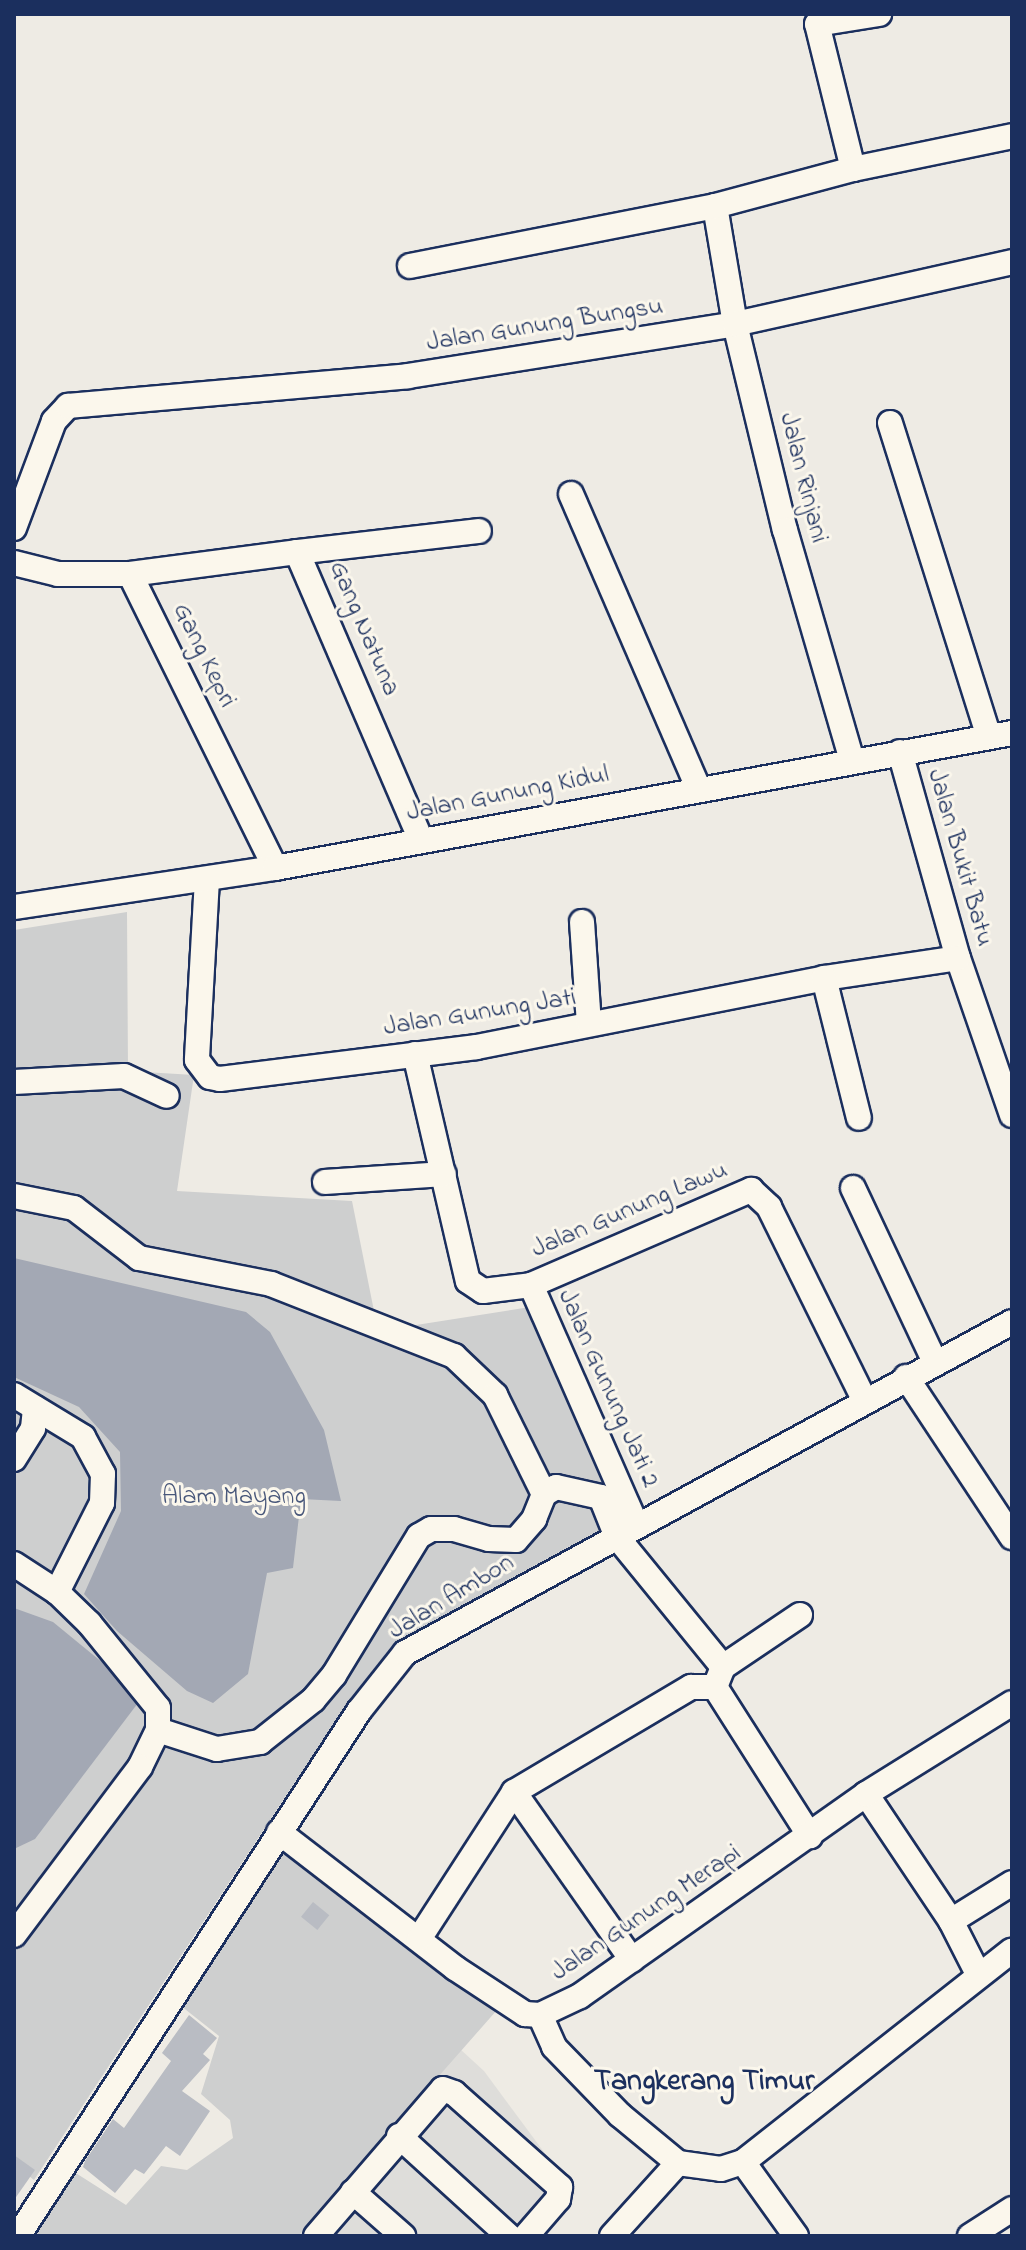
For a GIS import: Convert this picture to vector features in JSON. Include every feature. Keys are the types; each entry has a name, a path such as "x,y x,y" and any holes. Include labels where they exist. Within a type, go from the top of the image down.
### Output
{"street":[{"path":"853,169 817,24 879,14"},
{"path":"410,266 715,206 853,169 1012,136"},
{"name":"Jalan Rinjani","path":"715,206 735,324 785,530 852,760"},
{"name":"Jalan Gunung Bungsu","path":"14,528 57,414 81,404 408,376 735,324 1012,262"},
{"path":"890,423 1001,735"},
{"path":"571,494 699,790"},
{"path":"297,552 479,531"},
{"name":"Gang Natuna","path":"130,574 297,552 421,840"},
{"path":"14,563 58,574 130,574"},
{"name":"Gang Kepri","path":"130,574 275,868"},
{"name":"Jalan Gunung Kidul","path":"14,907 275,868 1001,735"},
{"name":"Jalan Bukit Batu","path":"900,752 958,958 1010,1103"},
{"name":"Jalan Gunung Jati","path":"207,879 197,1060 210,1077 415,1054 824,978 958,958"},
{"path":"582,922 589,1024"},
{"path":"824,978 859,1118"},
{"name":"Jalan Gunung Jati 2","path":"415,1054 468,1281 483,1291 531,1285 627,1531"},
{"path":"14,1082 124,1076 167,1096"},
{"path":"325,1182 444,1174"},
{"path":"853,1188 935,1362"},
{"name":"Jalan Gunung Lawu","path":"531,1285 751,1190 769,1207 865,1401"},
{"path":"14,1196 87,1214 139,1258 271,1284 454,1356 495,1395 544,1494"},
{"name":"Jalan Ambon","path":"18,2236 359,1711 405,1653 906,1377 1012,1322"},
{"path":"906,1377 1012,1537"},
{"path":"14,1395 83,1437 103,1474 102,1503 57,1592"},
{"path":"14,1459 33,1428 35,1408"},
{"path":"158,1730 217,1749 260,1742 313,1700 334,1675 419,1536 431,1529 454,1529 489,1539 516,1540 534,1519 544,1494 556,1487 601,1497 627,1531 719,1677 810,1836"},
{"path":"14,1564 57,1592 154,1699 158,1730 140,1767 14,1935"},
{"path":"419,1939 514,1792 691,1687 719,1677 800,1615"},
{"name":"Jalan Gunung Merapi","path":"279,1832 419,1939 525,2014 540,2015 580,1996 866,1794 1012,1703"},
{"path":"514,1792 632,1960"},
{"path":"866,1794 951,1921 978,1974"},
{"path":"951,1921 1012,1883"},
{"path":"540,2015 554,2047 620,2115 678,2163 721,2169 743,2162 1012,1950"},
{"path":"316,2236 435,2094 443,2089 454,2093 560,2187 558,2199 526,2236"},
{"path":"399,2136 509,2236"},
{"path":"743,2162 796,2236"},
{"path":"612,2236 678,2163"},
{"path":"353,2192 403,2236"},
{"path":"970,2236 1012,2209"}],"shaded area":[{"path":"14,1258 246,1312 270,1332 324,1430 341,1501 301,1499 293,1568 267,1573 248,1674 213,1703 187,1691 117,1631 84,1594 121,1511 120,1452 79,1407 14,1377"},
{"path":"14,1608 53,1622 114,1672 138,1703 35,1839 14,1849"},
{"path":"460,2049 484,2071 575,2194 538,2236 298,2236"}],"green space":[{"name":"Alam Mayang","path":"127,912 128,1071 194,1075 177,1191 352,1201 378,1331 530,1307 620,1519 406,1636 295,1782 34,2180 14,2164 14,930"},
{"path":"279,1847 497,2010 298,2236 28,2236 71,2170 126,2205 161,2166 187,2170 233,2138 230,2120 201,2094 219,2036 176,2002"}],"building":[{"path":"313,1902 329,1915 317,1930 301,1917"},
{"path":"189,2015 217,2038 203,2054 210,2060 182,2091 210,2111 180,2156 166,2146 144,2174 135,2169 115,2193 83,2167 85,2161 113,2119 124,2128 171,2061 162,2053"},
{"path":"14,2155 35,2170 14,2200"}],"district":[{"name":"Tangkerang Timur","path":"704,2082"}]}
